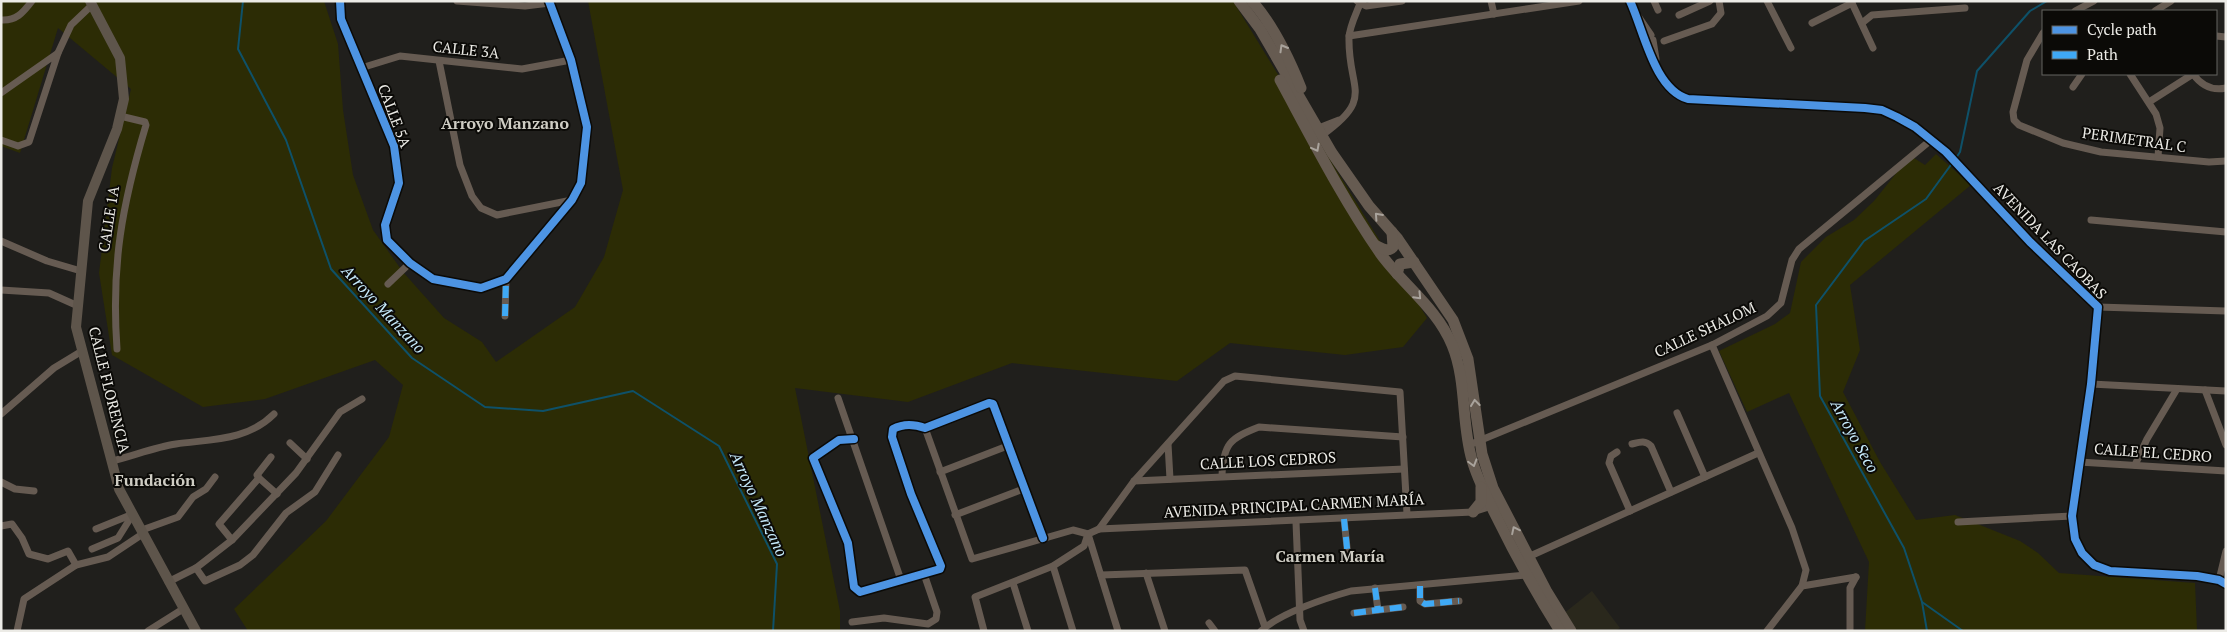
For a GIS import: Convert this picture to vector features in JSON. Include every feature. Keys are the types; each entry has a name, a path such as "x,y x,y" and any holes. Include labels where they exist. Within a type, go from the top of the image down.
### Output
{"main road":[{"path":"1229,1 1259,40 1322,158 1375,245 1397,274 1424,302 1452,345 1459,368 1469,445 1481,483 1481,502 1473,512"},
{"path":"1239,1 1260,29 1319,132 1370,206 1392,230 1444,306 1464,346 1472,375 1480,440 1497,505 1527,575 1560,631"},
{"path":"1252,1 1265,18 1286,54 1306,100 1306,109"},
{"path":"1375,245 1390,250 1393,247 1392,230"},
{"path":"1397,274 1400,264 1414,262"},
{"path":"1481,483 1497,505 1571,631"}],"street":[{"path":"1,20 8,20 22,14 32,1"},
{"name":"CALLE 5A","path":"340,1 341,19 394,146 399,183 385,225 387,240 410,263 433,279 481,288 506,279"},
{"path":"457,1 525,6 550,2 571,60 587,127 582,183 572,200 506,279 505,316"},
{"path":"1319,132 1342,120 1354,106 1356,97 1349,36 1359,2 1372,6 1402,1"},
{"path":"1491,1 1494,14"},
{"path":"1349,36 1579,1"},
{"name":"AVENIDA LAS CAOBAS","path":"1630,1 1644,40 1662,80 1670,90 1679,96 1688,99 1882,110 1903,120 1946,152 2030,242 2098,307 2091,384 2072,516 2075,539 2082,553 2094,565 2110,571 2219,580 2226,584"},
{"path":"1654,1 1658,10"},
{"path":"1679,15 1710,1"},
{"path":"1664,41 1712,24 1721,14 1719,1"},
{"path":"1767,1 1791,48"},
{"path":"2087,9 2094,1"},
{"path":"2157,10 2171,1"},
{"path":"1812,23 1851,2 1873,48"},
{"path":"1,140 18,146 29,142 58,53 71,25 91,4"},
{"name":"CALLE FLORENCIA","path":"91,4 120,58 124,99 120,116 88,201 76,327 119,489 196,631"},
{"path":"1862,23 1872,15 1965,8"},
{"name":"AVENIDA LAS CAOBAS","path":"1635,12 1652,38 1656,64"},
{"name":"PERIMETRAL C","path":"2042,35 2028,60 2013,112 2014,120 2019,125 2063,143 2101,152 2209,162 2226,161"},
{"path":"1,93 58,53"},
{"name":"CALLE 3A","path":"361,68 400,56 522,69 571,60"},
{"path":"439,61 460,165 472,196 481,208 498,215 572,200"},
{"path":"2073,87 2081,75"},
{"path":"2131,75 2149,102 2160,128 2158,157"},
{"path":"2149,102 2192,75"},
{"path":"2195,75 2204,85 2212,88 2226,88"},
{"name":"CALLE 1A","path":"117,349 114,304 116,255 128,182 146,125 145,122 120,116"},
{"name":"CALLE SHALOM","path":"1469,445 1712,344 1754,324 1776,310 1784,296 1792,260 1799,249 1931,140"},
{"path":"2091,220 2226,232"},
{"path":"1,241 47,261 81,271"},
{"path":"388,284 410,263"},
{"path":"1,290 50,293 78,306"},
{"path":"2098,307 2226,311"},
{"path":"1712,344 1792,528 1804,562 1806,578 1802,586 1767,631"},
{"path":"1,414 54,368 82,351"},
{"path":"1100,529 1134,481 1224,381 1235,376 1400,392 1407,514"},
{"path":"2091,384 2226,391"},
{"path":"2136,465 2147,439 2177,389"},
{"path":"2205,390 2226,445"},
{"path":"838,398 902,580"},
{"path":"168,582 196,568 232,540 277,494 307,458 340,412 362,399"},
{"path":"854,439 839,440 813,458 848,543 854,587 860,592 940,568 941,563 911,494 892,437 894,429 901,425 917,425 925,428 989,402 994,407 1010,445 1043,538"},
{"path":"1677,413 1705,476"},
{"path":"112,461 175,444 212,442 252,432 262,426 274,414"},
{"path":"1222,476 1223,457 1228,444 1242,433 1259,426 1402,437"},
{"path":"925,428 972,559 1073,530 1088,534"},
{"path":"1632,444 1647,442 1651,446 1671,492"},
{"path":"290,443 307,458"},
{"path":"1168,444 1170,479"},
{"path":"940,472 1010,445"},
{"path":"1617,452 1611,456 1609,463 1630,510"},
{"path":"1528,557 1758,452"},
{"path":"196,568 205,581 240,565 253,555 286,513 315,492 338,455"},
{"path":"270,457 256,475 277,494"},
{"name":"CALLE EL CEDRO","path":"2079,462 2226,471"},
{"name":"CALLE LOS CEDROS","path":"1134,481 1404,469"},
{"path":"17,631 24,599 76,565 108,557 143,532 178,517 193,497 206,489 215,477"},
{"path":"232,540 220,524 260,478"},
{"path":"1,482 15,489 34,491"},
{"path":"955,516 1026,488"},
{"name":"AVENIDA PRINCIPAL CARMEN MARÍA","path":"1088,534 1100,529 1296,522 1407,514 1473,512 1497,505"},
{"path":"96,530 133,514"},
{"path":"92,549 118,538 133,514"},
{"path":"1958,522 2072,516"},
{"path":"1344,519 1348,557"},
{"path":"1296,522 1300,610 1304,631"},
{"path":"1,526 12,524 22,538 29,554 48,559 68,551 76,565"},
{"path":"984,631 975,597 1053,566 1084,546 1088,534"},
{"path":"1088,534 1118,631"},
{"path":"2219,580 2226,551"},
{"path":"1053,566 1073,631"},
{"path":"1101,575 1245,570 1263,629 1300,610 1342,593 1374,588 1420,586 1527,575"},
{"path":"1146,573 1165,631"},
{"path":"852,622 884,618 928,624 936,619 937,612 924,574"},
{"path":"1802,586 1856,577 1850,588 1850,631"},
{"path":"1013,583 1028,631"},
{"path":"1420,586 1420,601 1424,604 1459,601"},
{"path":"1374,588 1378,610"},
{"path":"1354,613 1403,607"},
{"path":"148,631 183,609"},
{"path":"1209,622 1215,631"}],"shaded area":[{"path":"1,1 324,1 338,44 343,110 353,175 373,230 403,272 444,318 482,342 496,362 575,307 604,257 623,190 588,1 1233,1 1427,318 1403,347 1345,355 1230,343 1177,381 1012,363 908,402 795,388 840,611 840,631 248,631 234,609 326,521 389,437 403,385 375,360 265,399 203,407 112,355 99,273 112,168 131,89 58,28 20,153 1,146"},
{"path":"1936,154 1971,185 1850,285 1860,350 1843,392 1880,462 1916,520 1955,515 2020,541 2038,553 2059,573 2195,583 2197,630 2200,631 1865,631 1869,562 1789,393 1747,412 1719,351 1775,324 1790,313 1801,262 1826,237 1854,220 1874,201 1898,171 1914,158 1925,165"},
{"path":"1592,591 1620,628 1615,631 1576,631 1563,614"}],"waterway":[{"name":"Arroyo Manzano","path":"243,1 238,49 286,140 331,269 412,358 485,407 543,411 633,391 719,446 777,564 773,631"},
{"name":"Arroyo Seco","path":"1956,158 1960,152 1977,71 2030,11 2047,1"},
{"name":"Arroyo Seco","path":"1927,631 1922,602 1904,548 1820,396 1816,305 1864,241 1926,199 1953,162"},
{"path":"1922,602 1963,631"}],"marked path":[{"path":"505,316 506,279"},
{"path":"1344,519 1348,557"},
{"path":"1420,586 1420,601 1425,604 1459,601"},
{"path":"1375,588 1378,610"},
{"path":"1354,613 1403,607"}],"cycle path":[{"path":"340,1 341,19 394,146 399,183 385,225 387,240 410,263 433,279 481,288 506,279 572,200 581,183 587,127 571,60 549,1"},
{"path":"1630,1 1658,72 1676,93 1688,99 1882,110 1915,127 1946,152 2030,242 2098,307 2091,384 2072,516 2075,539 2082,553 2094,565 2110,571 2197,576 2219,580 2226,584"},
{"path":"854,439 839,440 813,458 848,543 854,587 860,592 940,569 941,566 911,494 892,437 893,429 901,426 913,425 925,428 989,403 993,404 1043,538"}],"district":[{"name":"Arroyo Manzano","path":"505,123"},
{"name":"Fundación","path":"155,480"},
{"name":"Carmen María","path":"1330,556"}]}
